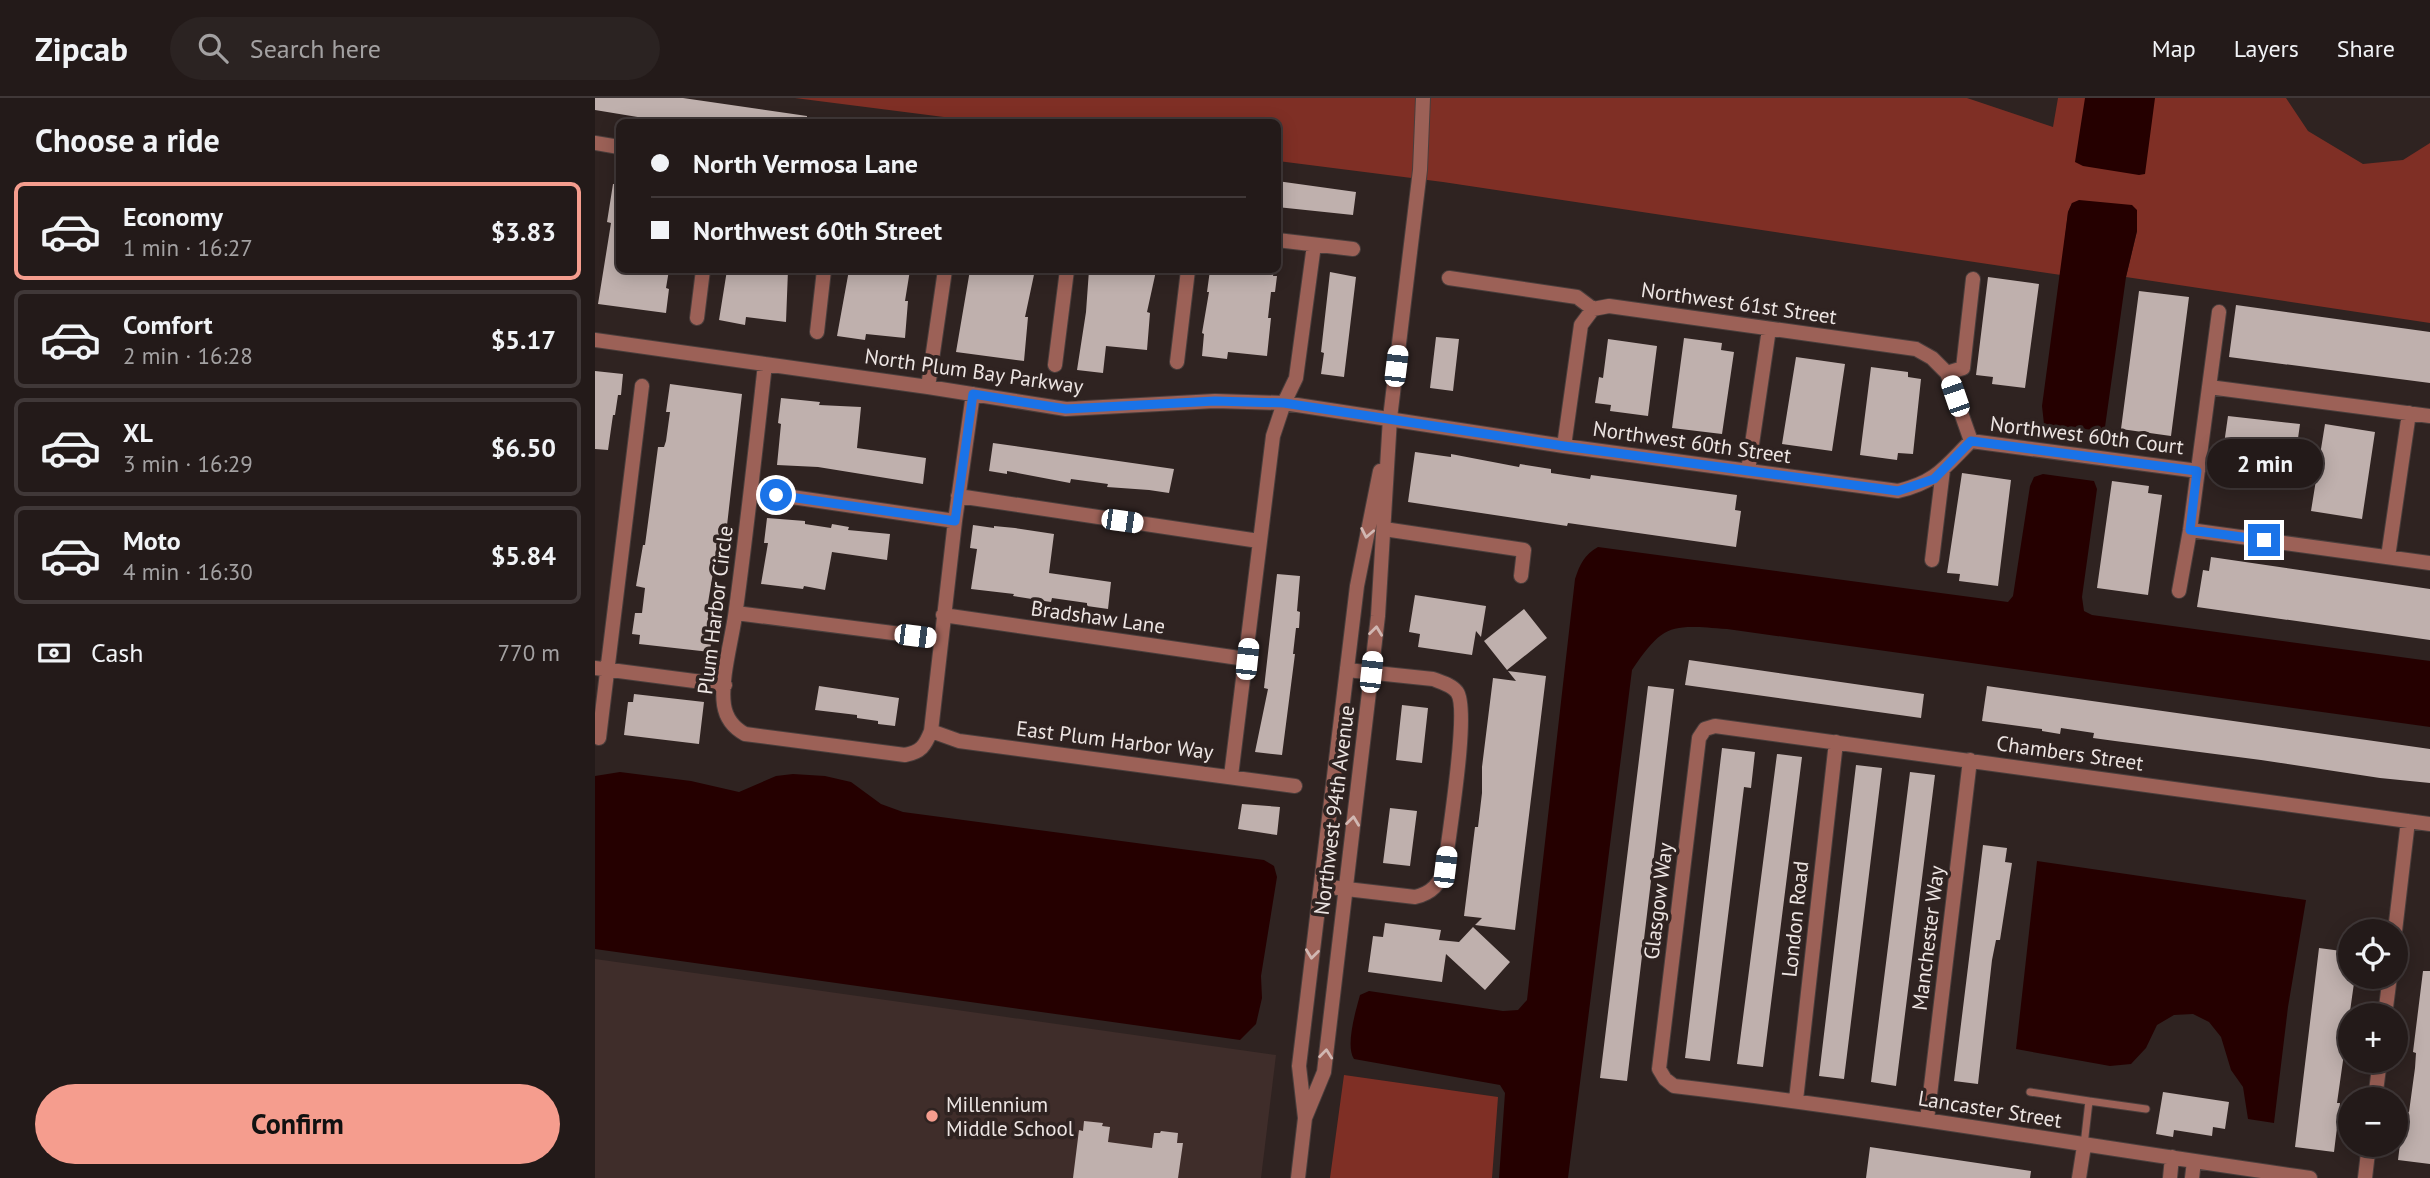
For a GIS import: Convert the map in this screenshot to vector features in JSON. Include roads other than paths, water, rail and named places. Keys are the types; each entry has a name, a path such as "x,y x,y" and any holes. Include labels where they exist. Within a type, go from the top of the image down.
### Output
{"street":[{"name":"Northwest 94th Avenue","path":"1305,1118 1324,1072 1371,672 1380,589 1390,418 1420,170 1423,98"},
{"path":"595,143 616,146"},
{"path":"1281,241 1353,249"},
{"path":"1231,776 1273,436 1284,403 1296,379 1314,245"},
{"path":"697,318 703,273"},
{"path":"817,332 824,273"},
{"path":"928,387 944,273"},
{"path":"1055,365 1067,273"},
{"path":"1177,362 1188,273"},
{"name":"Northwest 61st Street","path":"1449,278 1577,297 1593,309 1609,306 1916,349 1932,358 1947,373"},
{"path":"1971,441 1947,373 1963,369 1973,279"},
{"path":"1564,446 1581,325 1593,309"},
{"path":"2179,591 2190,530 2219,312"},
{"path":"1748,471 1769,329"},
{"name":"North Plum Bay Parkway","path":"595,340 1066,409 1215,401 1284,403 1390,418"},
{"name":"Plum Harbor Circle","path":"765,364 725,685 724,705 728,718 735,728 745,734 905,755 915,753 925,746 931,731"},
{"path":"600,738 601,669 642,386"},
{"path":"2209,387 2430,416"},
{"path":"931,731 940,639 973,394"},
{"path":"2388,556 2409,413"},
{"name":"Northwest 94th Avenue","path":"1298,1178 1305,1118 1299,1066 1357,586 1390,418"},
{"name":"Northwest 60th Street","path":"1390,418 1564,446 1898,491 1934,479 1971,441"},
{"name":"Northwest 60th Court","path":"1971,441 2197,471"},
{"path":"1932,560 1943,470"},
{"path":"751,491 955,521"},
{"path":"958,496 1259,541"},
{"path":"1384,529 1524,550 1521,576"},
{"path":"2190,530 2430,563"},
{"path":"736,613 940,639"},
{"name":"Bradshaw Lane","path":"943,615 1247,659"},
{"path":"601,669 725,685"},
{"path":"1321,886 1415,897 1436,887 1445,867 1462,727 1462,704 1457,692 1446,684 1433,679 1347,670"},
{"name":"Chambers Street","path":"1705,729 1715,726 2430,824"},
{"name":"Glasgow Way","path":"1665,1079 1659,1069 1699,737 1705,729"},
{"name":"East Plum Harbor Way","path":"931,731 959,741 1295,786"},
{"name":"London Road","path":"1796,1100 1836,742"},
{"name":"Manchester Way","path":"1927,1120 1970,761"},
{"path":"2397,919 2409,821"},
{"name":"Lancaster Street","path":"1665,1079 1674,1086 1796,1100 2084,1146 2310,1178"},
{"path":"2079,1178 2084,1146"},
{"path":"2170,1178 2172,1157"},
{"path":"2365,1178 2367,1157"},
{"path":"2192,1178 2194,1161"}],"lane":[{"path":"2030,1091 2146,1109"},
{"path":"2084,1146 2089,1101"}],"place":[{"name":"Millennium Middle School","path":"932,1116"}]}
